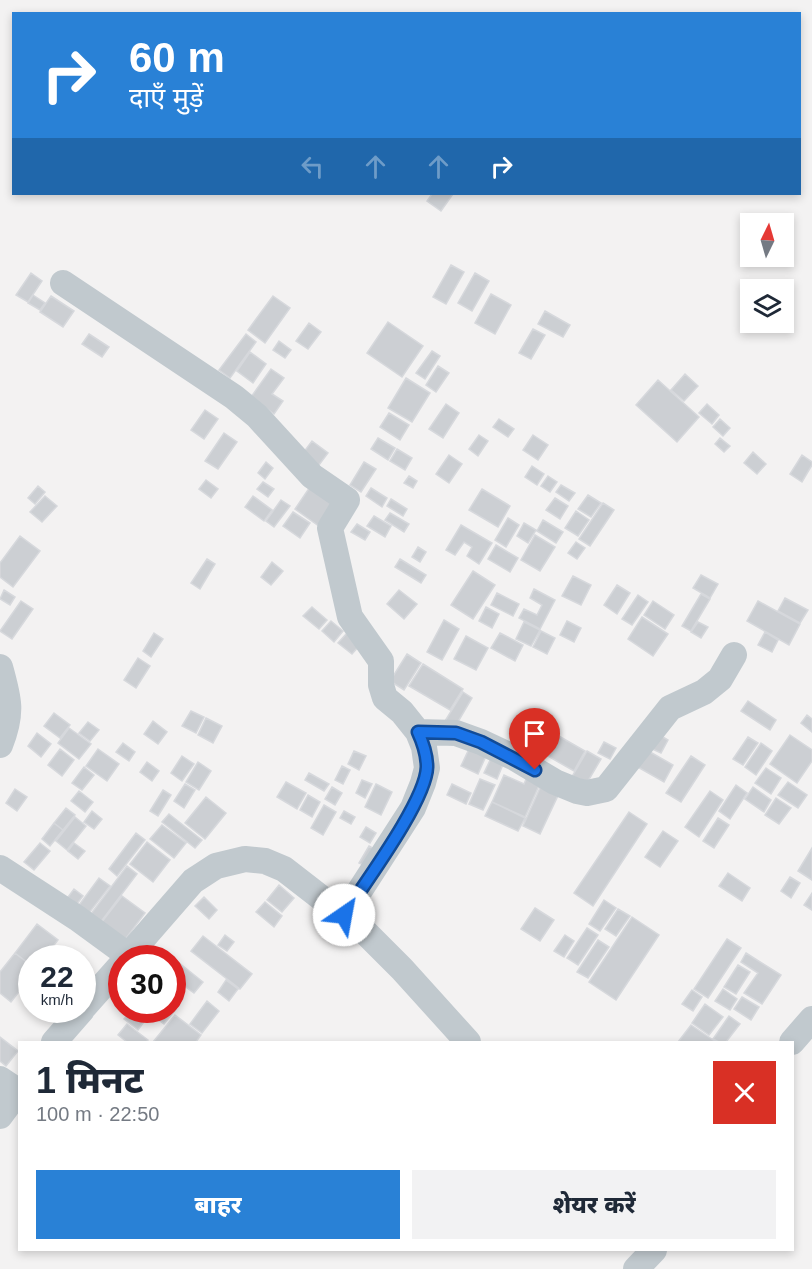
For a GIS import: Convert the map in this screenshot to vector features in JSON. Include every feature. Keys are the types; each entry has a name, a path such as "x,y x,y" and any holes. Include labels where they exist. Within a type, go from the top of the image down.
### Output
{"street":[{"path":"63,283 234,397 257,416 312,476 347,500 330,528 350,617 381,661 381,685 385,698 402,712 418,732 424,747 427,768 413,808 344,915"},
{"path":"418,732 456,733 481,742 515,758 555,782 577,791 587,793 606,789 670,708 704,692 720,679 734,656"},
{"path":"0,667 10,705 0,745"},
{"path":"137,945 192,881 216,866 244,859 265,861 284,869 364,931 467,1041"},
{"path":"0,868 77,918 109,945"},
{"path":"96,993 108,979"},
{"path":"793,1041 812,1019"},
{"path":"55,1041 70,1023"},
{"path":"0,1116 12,1087"},
{"path":"636,1269 653,1251"}],"building":[{"path":"431,195 452,195 441,211 427,201"},
{"path":"451,265 464,272 446,304 433,297"},
{"path":"31,273 42,281 28,302 16,295"},
{"path":"475,273 489,281 472,311 458,303"},
{"path":"491,294 511,305 495,334 475,323"},
{"path":"33,295 45,303 40,310 28,303"},
{"path":"51,296 74,311 63,327 40,312"},
{"path":"273,296 290,308 265,343 248,330"},
{"path":"545,311 570,325 563,337 538,324"},
{"path":"388,322 423,346 402,377 367,353"},
{"path":"309,323 321,332 308,349 296,341"},
{"path":"533,329 545,335 531,359 519,353"},
{"path":"89,334 109,347 102,357 82,344"},
{"path":"246,334 256,342 230,378 219,370"},
{"path":"279,341 291,350 285,358 273,350"},
{"path":"432,351 440,356 425,379 416,373"},
{"path":"250,352 266,364 253,383 237,371"},
{"path":"438,366 449,373 436,392 426,385"},
{"path":"271,369 284,378 272,394 283,401 274,414 251,397"},
{"path":"685,374 698,386 684,401 671,390"},
{"path":"406,378 430,393 412,422 388,408"},
{"path":"658,380 699,417 677,442 636,405"},
{"path":"446,404 459,413 443,438 429,429"},
{"path":"707,404 719,415 712,424 699,413"},
{"path":"205,410 218,419 204,439 191,430"},
{"path":"389,413 409,425 400,440 380,427"},
{"path":"499,419 514,429 508,437 493,427"},
{"path":"720,419 730,428 723,436 713,427"},
{"path":"224,433 237,442 218,469 205,461"},
{"path":"479,435 488,441 478,456 469,449"},
{"path":"533,435 548,445 538,460 523,450"},
{"path":"378,438 395,448 388,460 371,449"},
{"path":"720,438 730,446 724,452 715,444"},
{"path":"312,441 328,453 316,469 300,457"},
{"path":"397,449 412,458 405,470 390,461"},
{"path":"753,452 766,464 757,474 744,463"},
{"path":"449,455 462,464 449,483 436,474"},
{"path":"802,455 812,462 812,465 802,482 790,474"},
{"path":"266,462 273,468 265,479 258,473"},
{"path":"364,462 376,469 361,492 350,485"},
{"path":"532,466 544,474 537,485 525,477"},
{"path":"409,476 417,481 413,488 404,483"},
{"path":"548,476 557,482 550,492 541,486"},
{"path":"206,480 218,489 211,498 199,489"},
{"path":"314,481 343,501 323,529 295,509"},
{"path":"263,482 274,489 268,497 257,489"},
{"path":"561,485 575,493 569,501 556,492"},
{"path":"38,486 45,492 35,504 28,498"},
{"path":"371,488 387,498 382,507 366,496"},
{"path":"482,489 510,506 498,527 469,510"},
{"path":"588,495 601,503 591,517 578,509"},
{"path":"45,496 57,506 42,522 30,512"},
{"path":"253,496 272,510 264,521 245,507"},
{"path":"555,498 568,506 560,519 546,510"},
{"path":"391,499 407,509 403,516 387,506"},
{"path":"281,500 290,506 274,527 266,521"},
{"path":"603,503 614,510 590,546 579,539"},
{"path":"576,511 589,520 578,536 565,528"},
{"path":"293,512 310,523 300,538 283,526"},
{"path":"390,513 409,524 404,532 385,520"},
{"path":"374,516 391,526 385,537 367,526"},
{"path":"508,518 519,525 506,547 495,540"},
{"path":"543,520 563,532 556,543 537,531"},
{"path":"524,523 536,530 528,543 517,536"},
{"path":"357,524 370,532 365,540 351,532"},
{"path":"461,525 492,543 479,564 467,556 472,547 464,542 455,555 446,550"},
{"path":"535,535 555,547 540,571 521,560"},
{"path":"20,536 40,551 13,587 0,577 0,563"},
{"path":"576,542 585,548 577,559 568,553"},
{"path":"496,545 518,558 510,572 488,559"},
{"path":"418,547 426,552 420,562 412,557"},
{"path":"207,559 215,564 200,589 191,583"},
{"path":"400,559 426,575 421,583 395,567"},
{"path":"272,562 283,571 271,585 261,577"},
{"path":"473,571 495,585 473,619 451,605"},
{"path":"701,575 718,584 710,598 693,588"},
{"path":"573,576 591,585 581,605 562,596"},
{"path":"617,585 630,593 617,614 604,605"},
{"path":"534,589 555,600 540,629 519,618 524,609 537,615 542,605 530,598"},
{"path":"4,590 15,597 10,605 0,599"},
{"path":"399,590 417,604 404,619 387,604"},
{"path":"497,593 519,604 513,616 491,605"},
{"path":"701,594 710,599 691,631 682,626"},
{"path":"638,595 648,602 632,625 622,619"},
{"path":"785,598 808,610 800,623 778,611"},
{"path":"21,601 33,609 12,639 0,631"},
{"path":"653,601 674,615 665,629 644,615"},
{"path":"758,601 800,624 789,645 747,621"},
{"path":"312,607 327,620 319,629 303,616"},
{"path":"486,607 499,614 492,628 479,621"},
{"path":"642,617 668,634 653,656 628,639"},
{"path":"444,620 459,629 442,660 427,652"},
{"path":"331,621 343,631 334,642 322,631"},
{"path":"567,621 581,628 574,642 560,635"},
{"path":"524,622 540,630 531,646 516,639"},
{"path":"698,622 708,627 701,638 691,632"},
{"path":"541,631 555,638 547,654 533,647"},
{"path":"765,632 778,640 772,652 758,645"},
{"path":"154,633 163,639 151,657 143,651"},
{"path":"347,633 360,645 352,654 338,643"},
{"path":"500,633 523,645 515,661 491,648"},
{"path":"466,636 488,648 476,670 454,659"},
{"path":"407,654 421,663 404,690 390,681"},
{"path":"138,658 150,666 136,688 124,680"},
{"path":"423,664 463,689 450,710 409,686"},
{"path":"463,692 472,698 455,727 445,721"},
{"path":"748,701 776,720 770,730 741,711"},
{"path":"191,711 204,717 196,733 182,726"},
{"path":"54,713 70,725 60,738 44,726"},
{"path":"807,715 812,719 812,732 801,723"},
{"path":"206,718 222,726 213,743 198,735"},
{"path":"153,721 167,732 158,744 144,734"},
{"path":"88,722 99,730 90,741 79,733"},
{"path":"69,728 91,744 79,759 58,743"},
{"path":"37,733 51,744 41,757 28,746"},
{"path":"658,734 668,740 661,753 650,748"},
{"path":"557,735 585,751 574,771 546,755"},
{"path":"790,735 812,750 812,761 797,783 770,764"},
{"path":"748,737 758,743 743,765 733,759"},
{"path":"604,742 616,748 610,759 598,753"},
{"path":"123,743 135,752 129,761 116,752"},
{"path":"761,743 772,751 756,775 745,767"},
{"path":"643,748 673,765 664,782 634,765"},
{"path":"60,749 74,760 62,776 48,765"},
{"path":"98,749 119,764 107,781 86,766"},
{"path":"469,749 486,756 478,774 461,766"},
{"path":"354,751 366,756 359,770 348,764"},
{"path":"587,751 601,759 584,788 570,780"},
{"path":"182,756 194,764 182,781 171,773"},
{"path":"492,756 504,762 497,779 484,773"},
{"path":"691,756 705,765 681,802 666,793"},
{"path":"147,762 159,771 152,781 140,772"},
{"path":"198,762 211,771 199,790 186,782"},
{"path":"342,766 350,770 343,784 335,780"},
{"path":"84,767 94,775 82,790 72,783"},
{"path":"766,768 781,778 771,794 755,783"},
{"path":"529,772 542,779 525,817 492,802 504,775 524,784"},
{"path":"309,773 329,784 324,791 305,780"},
{"path":"480,779 495,785 483,810 469,804"},
{"path":"544,779 562,787 540,834 523,826"},
{"path":"362,780 372,784 365,798 356,793"},
{"path":"286,782 306,793 297,809 277,797"},
{"path":"788,782 807,795 798,808 778,795"},
{"path":"185,784 195,790 184,808 174,801"},
{"path":"376,784 392,792 381,815 365,807"},
{"path":"452,784 471,793 466,804 447,795"},
{"path":"736,785 747,793 730,819 719,811"},
{"path":"332,787 342,793 335,805 325,799"},
{"path":"753,787 771,800 764,812 745,799"},
{"path":"15,789 27,797 17,811 6,803"},
{"path":"163,790 171,795 158,816 150,811"},
{"path":"79,791 93,802 85,812 71,801"},
{"path":"710,791 723,800 699,837 685,827"},
{"path":"308,795 320,802 312,817 300,810"},
{"path":"206,797 226,813 205,839 185,823"},
{"path":"776,798 791,808 779,824 765,815"},
{"path":"492,802 525,818 518,831 485,816"},
{"path":"324,805 336,812 323,835 311,828"},
{"path":"66,808 75,815 63,830 54,823"},
{"path":"92,811 102,819 94,829 84,822"},
{"path":"344,811 355,817 351,824 340,818"},
{"path":"629,812 647,824 593,906 574,893"},
{"path":"169,814 202,840 195,848 162,822"},
{"path":"75,817 86,826 67,850 56,841"},
{"path":"718,818 729,825 714,848 703,841"},
{"path":"54,823 63,830 50,846 42,839"},
{"path":"162,825 186,843 174,858 150,839"},
{"path":"366,827 376,833 370,843 360,837"},
{"path":"663,831 678,841 660,867 645,857"},
{"path":"136,833 145,840 117,876 109,869"},
{"path":"147,842 170,860 153,882 130,864"},
{"path":"40,843 50,851 34,870 24,862"},
{"path":"74,843 85,851 78,859 68,851"},
{"path":"369,846 376,850 367,867 359,863"},
{"path":"812,848 812,880 798,871"},
{"path":"127,866 137,874 100,923 90,915"},
{"path":"728,873 750,888 742,901 719,886"},
{"path":"790,877 800,883 791,898 781,891"},
{"path":"99,878 110,886 89,913 79,905"},
{"path":"279,885 294,898 282,912 267,900"},
{"path":"74,889 83,896 77,904 68,897"},
{"path":"812,893 812,910 804,905"},
{"path":"122,896 145,913 124,941 101,923"},
{"path":"204,897 217,910 209,919 195,906"},
{"path":"604,900 616,908 600,931 589,924"},
{"path":"265,902 282,916 274,927 256,912"},
{"path":"535,908 554,920 540,941 521,929"},
{"path":"618,909 630,916 616,936 605,929"},
{"path":"632,917 659,935 616,1000 589,982"},
{"path":"37,924 58,940 54,945 21,945"},
{"path":"587,928 598,935 578,965 567,958"},
{"path":"225,935 234,942 227,951 218,945"},
{"path":"565,935 574,941 564,957 554,951"},
{"path":"203,936 252,974 240,989 191,951"},
{"path":"727,939 741,948 708,998 694,989"},
{"path":"598,940 609,947 588,978 577,972"},
{"path":"15,953 18,955 18,993 11,1002 0,993 0,972"},
{"path":"746,953 781,975 762,1004 744,993 758,973 741,962"},
{"path":"738,965 750,972 736,994 724,987"},
{"path":"186,968 203,982 194,993 186,987"},
{"path":"226,980 238,989 229,1001 218,992"},
{"path":"723,989 737,999 730,1010 715,1001"},
{"path":"692,990 702,997 693,1011 682,1004"},
{"path":"742,997 759,1007 751,1020 734,1009"},
{"path":"207,1001 219,1011 202,1033 190,1024"},
{"path":"705,1004 723,1017 709,1035 692,1023"},
{"path":"729,1016 740,1024 727,1041 713,1039"},
{"path":"129,1023 143,1023 138,1030"},
{"path":"168,1023 185,1023 201,1035 197,1041 154,1041"},
{"path":"127,1024 148,1040 126,1041 118,1035"},
{"path":"691,1025 715,1041 679,1041"},
{"path":"0,1037 18,1051 6,1066 0,1061"}],"route":[{"path":"344,915 413,808 427,768 424,747 418,732 456,733 481,742 535,770"}]}
